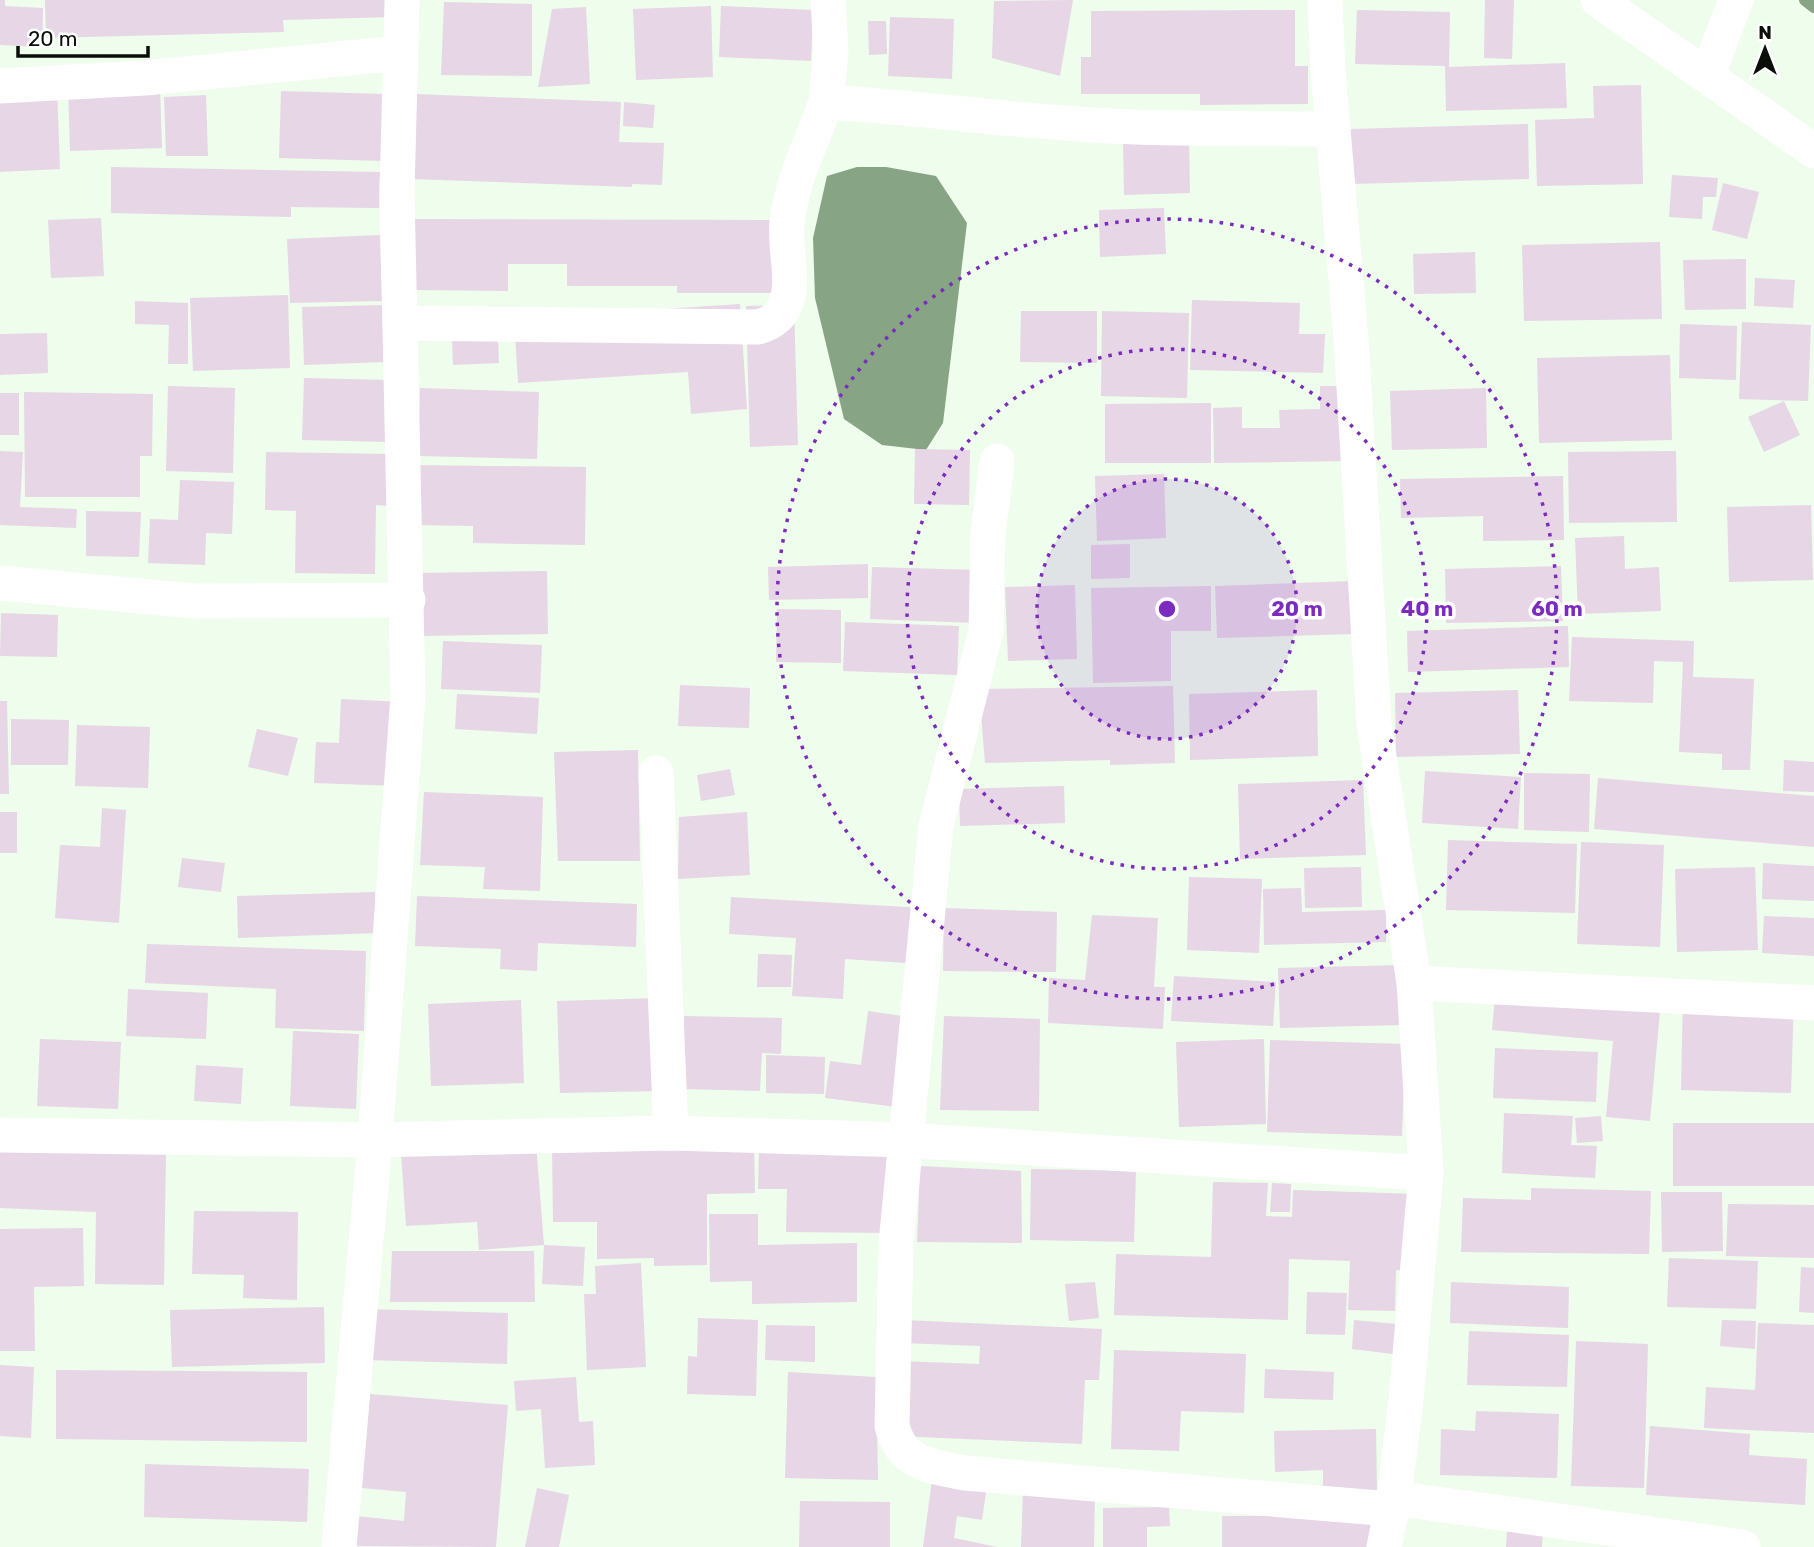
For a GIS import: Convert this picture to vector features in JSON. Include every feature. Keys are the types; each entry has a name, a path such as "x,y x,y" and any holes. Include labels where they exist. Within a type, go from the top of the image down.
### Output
{"street":[{"path":"339,1547 408,696 397,193 402,0"},
{"path":"400,323 758,327 770,323 785,306 788,294 786,247 791,199 826,102 831,51 828,0"},
{"path":"1325,0 1351,338 1374,724 1414,983 1426,1173 1406,1400 1384,1547"},
{"path":"1598,0 1814,151"},
{"path":"1707,76 1736,0"},
{"path":"0,86 145,78 400,53"},
{"path":"826,102 918,107 1006,119 1095,125 1333,129"},
{"path":"997,461 989,533 986,631 936,826 896,1244 892,1426 896,1444 904,1452 929,1466 965,1472 1392,1504 1743,1547"},
{"path":"0,583 194,601 408,600"},
{"path":"656,773 671,1133"},
{"path":"1414,983 1814,1003"},
{"path":"0,1135 374,1140 671,1133 905,1140 1426,1173"}],"shaded area":[{"path":"857,167 886,167 936,176 967,223 943,423 926,450 882,445 844,419 815,298 813,238 827,176"}],"building":[{"path":"0,0 5,0 5,6 43,8 42,47 0,45"},
{"path":"45,0 392,0 392,17 283,20 284,32 46,38"},
{"path":"1073,0 1060,76 992,58 994,1"},
{"path":"1485,0 1514,0 1512,59 1484,58"},
{"path":"444,2 532,4 532,76 441,75"},
{"path":"711,6 713,77 636,80 633,9"},
{"path":"721,6 813,10 811,61 719,57"},
{"path":"586,7 590,84 538,87 552,9"},
{"path":"1295,10 1295,66 1308,66 1308,104 1200,105 1200,94 1081,94 1081,57 1091,57 1091,11"},
{"path":"1357,10 1450,12 1449,67 1565,63 1567,108 1446,111 1445,66 1355,64"},
{"path":"890,17 954,19 952,79 888,76"},
{"path":"868,21 886,21 887,54 869,55"},
{"path":"160,84 162,148 70,151 68,86"},
{"path":"1641,85 1643,184 1537,186 1535,120 1594,118 1593,86"},
{"path":"57,89 60,169 0,172 0,90"},
{"path":"281,91 384,94 383,161 279,158"},
{"path":"415,94 621,102 619,142 664,143 662,185 632,184 632,187 412,179"},
{"path":"206,95 208,156 166,156 164,97"},
{"path":"624,102 655,105 653,128 623,126"},
{"path":"1528,124 1529,179 1352,184 1350,129"},
{"path":"1189,140 1190,193 1124,195 1123,141"},
{"path":"111,167 380,172 379,208 291,207 291,217 111,213"},
{"path":"1672,175 1718,178 1716,197 1703,197 1702,219 1669,217"},
{"path":"1723,183 1759,192 1747,239 1712,230"},
{"path":"1164,208 1166,254 1100,257 1099,210"},
{"path":"101,218 104,276 51,278 48,220"},
{"path":"413,219 783,220 782,293 677,293 677,286 567,286 567,264 508,264 508,291 413,290"},
{"path":"380,235 382,301 290,303 287,239"},
{"path":"1660,242 1662,319 1524,321 1522,245"},
{"path":"1475,252 1476,293 1414,294 1413,254"},
{"path":"1746,259 1746,309 1685,310 1683,260"},
{"path":"1755,278 1795,280 1793,308 1754,306"},
{"path":"288,295 290,368 193,371 190,298"},
{"path":"1192,300 1300,303 1299,334 1325,334 1323,373 1190,370"},
{"path":"135,301 188,303 188,364 168,364 169,325 135,324"},
{"path":"740,304 747,409 691,414 688,372 518,383 514,319"},
{"path":"383,305 385,362 304,365 302,307"},
{"path":"794,305 798,445 750,447 746,306"},
{"path":"1021,311 1097,311 1097,363 1020,362"},
{"path":"1102,311 1189,313 1187,398 1101,396"},
{"path":"497,315 499,363 453,365 451,317"},
{"path":"1742,322 1811,325 1808,401 1739,399"},
{"path":"1680,324 1737,326 1736,380 1679,378"},
{"path":"47,333 48,373 0,375 0,334"},
{"path":"1670,355 1672,440 1539,443 1537,358"},
{"path":"304,378 391,380 390,442 302,440"},
{"path":"168,386 235,388 233,473 166,471"},
{"path":"1320,386 1347,386 1348,461 1214,463 1213,408 1242,407 1242,428 1280,428 1279,410 1320,409"},
{"path":"420,388 539,392 537,459 418,456"},
{"path":"1486,388 1487,448 1392,450 1390,391"},
{"path":"24,392 153,394 152,456 140,456 140,497 25,497"},
{"path":"0,393 19,393 19,435 0,435"},
{"path":"1784,401 1800,435 1764,452 1748,417"},
{"path":"1211,403 1211,463 1105,463 1105,404"},
{"path":"915,449 970,450 969,505 914,504"},
{"path":"0,451 23,452 20,507 77,509 76,528 0,525"},
{"path":"1676,451 1677,522 1569,523 1568,452"},
{"path":"266,452 390,454 389,506 376,505 375,574 295,573 296,511 265,510"},
{"path":"412,465 586,467 585,545 473,543 473,526 411,525"},
{"path":"1164,474 1166,538 1097,541 1095,476"},
{"path":"1563,476 1564,540 1483,541 1483,516 1401,518 1400,479"},
{"path":"180,480 234,482 232,534 206,533 205,565 148,563 150,519 178,520"},
{"path":"1811,505 1813,580 1729,582 1727,507"},
{"path":"86,511 141,512 139,557 86,556"},
{"path":"1624,536 1625,569 1659,567 1661,611 1578,614 1575,538"},
{"path":"1130,544 1130,578 1091,579 1091,545"},
{"path":"868,564 868,598 769,600 768,567"},
{"path":"1561,566 1563,621 1446,623 1445,569"},
{"path":"872,567 977,570 975,623 870,619"},
{"path":"547,571 548,634 422,636 421,573"},
{"path":"1352,581 1354,634 1217,638 1215,586"},
{"path":"1075,585 1077,659 1008,661 1005,587"},
{"path":"1211,586 1211,631 1171,631 1171,681 1093,683 1091,588"},
{"path":"777,609 841,610 841,663 776,662"},
{"path":"1,613 58,615 57,657 0,656"},
{"path":"845,622 959,626 957,675 843,671"},
{"path":"1568,626 1569,667 1408,672 1407,631"},
{"path":"1572,637 1694,641 1693,677 1754,679 1750,770 1722,770 1722,754 1679,752 1683,662 1654,661 1653,703 1569,701"},
{"path":"443,641 542,645 540,693 441,689"},
{"path":"680,685 750,688 749,728 678,726"},
{"path":"1173,686 1175,763 1110,765 1110,760 985,763 979,689"},
{"path":"1317,690 1318,756 1190,760 1189,694"},
{"path":"1518,690 1520,754 1396,757 1395,693"},
{"path":"457,694 539,698 537,734 455,729"},
{"path":"341,699 402,702 398,786 314,783 316,742 339,743"},
{"path":"0,701 7,701 9,794 0,794"},
{"path":"11,719 69,720 68,765 11,765"},
{"path":"77,725 150,727 148,788 75,786"},
{"path":"257,729 298,738 288,776 248,767"},
{"path":"638,750 640,861 558,861 554,752"},
{"path":"1784,760 1814,762 1814,792 1783,791"},
{"path":"730,769 735,795 701,801 697,775"},
{"path":"1425,771 1521,777 1518,829 1422,823"},
{"path":"1524,773 1590,774 1589,832 1524,830"},
{"path":"1598,778 1814,796 1814,847 1594,829"},
{"path":"1363,780 1366,855 1240,859 1238,784"},
{"path":"1064,786 1065,823 960,826 959,789"},
{"path":"424,792 543,797 540,891 483,889 485,867 420,865"},
{"path":"102,808 126,810 119,923 55,918 60,845 100,847"},
{"path":"0,812 17,812 17,853 0,853"},
{"path":"747,812 750,875 678,879 679,817"},
{"path":"1448,840 1577,844 1575,913 1446,910"},
{"path":"1581,842 1664,845 1660,947 1577,944"},
{"path":"182,858 225,863 221,892 178,887"},
{"path":"1763,863 1814,866 1814,901 1762,899"},
{"path":"1361,867 1362,907 1305,908 1304,868"},
{"path":"1755,867 1758,950 1677,952 1675,869"},
{"path":"1189,877 1262,879 1259,953 1187,950"},
{"path":"1301,888 1302,912 1386,910 1386,942 1264,945 1263,889"},
{"path":"375,892 376,933 238,938 237,896"},
{"path":"417,896 637,904 636,947 538,943 537,971 500,969 501,949 415,946"},
{"path":"731,897 924,908 921,964 845,959 843,999 792,996 796,938 729,934"},
{"path":"944,908 1057,912 1056,972 943,971"},
{"path":"1092,915 1158,918 1154,987 1165,987 1163,1029 1048,1023 1049,978 1085,980"},
{"path":"1764,916 1814,918 1814,956 1762,953"},
{"path":"147,944 366,951 364,1031 275,1028 276,989 145,983"},
{"path":"758,954 792,955 791,987 757,987"},
{"path":"1401,965 1402,1025 1280,1028 1278,968"},
{"path":"1497,975 1662,990 1650,1121 1606,1117 1613,1041 1492,1030"},
{"path":"1174,976 1276,982 1273,1026 1171,1021"},
{"path":"128,989 208,993 206,1039 126,1036"},
{"path":"1683,995 1794,998 1791,1093 1681,1090"},
{"path":"658,998 661,1091 560,1093 557,1001"},
{"path":"521,1000 524,1083 431,1086 428,1004"},
{"path":"868,1011 909,1017 897,1107 825,1098 830,1061 861,1065"},
{"path":"684,1016 782,1018 781,1054 762,1053 760,1091 682,1089"},
{"path":"944,1016 1040,1019 1039,1111 940,1110"},
{"path":"293,1031 359,1034 356,1109 290,1106"},
{"path":"40,1039 121,1042 118,1109 37,1106"},
{"path":"1264,1039 1266,1124 1179,1127 1176,1042"},
{"path":"1270,1040 1405,1044 1402,1136 1267,1132"},
{"path":"1495,1048 1598,1052 1596,1102 1493,1098"},
{"path":"766,1055 825,1057 824,1094 766,1093"},
{"path":"196,1065 243,1068 241,1104 194,1101"},
{"path":"1504,1113 1573,1116 1571,1145 1597,1146 1595,1178 1502,1173"},
{"path":"1601,1116 1603,1141 1577,1143 1575,1118"},
{"path":"1673,1123 1814,1123 1814,1186 1673,1186"},
{"path":"754,1143 755,1193 707,1194 707,1265 654,1266 654,1258 597,1259 597,1222 553,1222 552,1146"},
{"path":"536,1144 544,1245 479,1250 477,1222 406,1226 401,1153"},
{"path":"0,1148 166,1150 164,1285 95,1284 96,1212 0,1208"},
{"path":"759,1149 890,1150 890,1233 786,1232 787,1189 758,1189"},
{"path":"920,1166 1021,1171 1022,1243 917,1242"},
{"path":"1031,1169 1136,1171 1134,1242 1030,1240"},
{"path":"1213,1182 1268,1183 1266,1216 1292,1217 1293,1190 1416,1194 1413,1271 1396,1270 1395,1311 1348,1310 1350,1261 1289,1259 1288,1320 1114,1315 1116,1254 1211,1257"},
{"path":"1272,1183 1291,1184 1290,1212 1270,1212"},
{"path":"1531,1188 1651,1191 1649,1254 1461,1252 1463,1198 1531,1200"},
{"path":"1661,1192 1722,1192 1723,1251 1662,1252"},
{"path":"1728,1204 1814,1205 1814,1258 1726,1256"},
{"path":"194,1211 298,1212 297,1300 243,1298 244,1275 192,1274"},
{"path":"709,1214 758,1214 758,1245 857,1243 857,1302 752,1304 752,1281 710,1282"},
{"path":"83,1228 84,1286 34,1287 35,1351 0,1351 0,1229"},
{"path":"544,1245 585,1247 583,1286 542,1284"},
{"path":"392,1251 534,1251 535,1302 390,1302"},
{"path":"1669,1258 1758,1261 1756,1309 1667,1307"},
{"path":"641,1263 646,1367 587,1370 584,1294 596,1294 595,1266"},
{"path":"1801,1267 1814,1268 1814,1313 1799,1312"},
{"path":"1095,1282 1099,1318 1069,1321 1065,1284"},
{"path":"1451,1282 1569,1287 1568,1328 1450,1323"},
{"path":"1307,1292 1347,1293 1345,1335 1306,1334"},
{"path":"324,1307 325,1363 172,1367 170,1310"},
{"path":"368,1309 508,1313 507,1364 366,1360"},
{"path":"698,1318 758,1320 756,1396 687,1394 688,1356 697,1357"},
{"path":"904,1320 1102,1329 1099,1380 1085,1380 1082,1444 896,1436 900,1361 979,1364 980,1346 902,1343"},
{"path":"1354,1320 1396,1324 1393,1354 1352,1349"},
{"path":"1722,1320 1756,1321 1755,1349 1720,1346"},
{"path":"1758,1323 1814,1325 1814,1433 1704,1428 1706,1387 1755,1390"},
{"path":"766,1325 815,1326 815,1362 765,1360"},
{"path":"1469,1331 1569,1335 1567,1387 1467,1385"},
{"path":"1576,1341 1648,1344 1644,1488 1571,1486"},
{"path":"1114,1350 1246,1354 1244,1413 1181,1411 1179,1451 1111,1449"},
{"path":"0,1365 34,1367 31,1438 0,1436"},
{"path":"1265,1369 1334,1372 1333,1400 1264,1398"},
{"path":"56,1370 307,1372 307,1442 56,1439"},
{"path":"788,1372 876,1377 878,1480 785,1478"},
{"path":"576,1377 579,1422 593,1421 595,1465 545,1468 541,1409 516,1411 514,1381"},
{"path":"370,1394 508,1405 496,1547 353,1546 356,1516 404,1521 406,1492 362,1488"},
{"path":"1476,1411 1559,1414 1557,1478 1440,1475 1441,1429 1475,1431"},
{"path":"1650,1426 1750,1434 1749,1455 1807,1459 1805,1505 1646,1495"},
{"path":"1376,1429 1377,1490 1323,1491 1323,1470 1275,1472 1274,1431"},
{"path":"145,1464 309,1469 307,1522 144,1517"},
{"path":"933,1472 988,1479 982,1520 957,1516 954,1538 997,1547 923,1547"},
{"path":"537,1488 569,1495 559,1547 525,1547"},
{"path":"1023,1490 1095,1492 1094,1547 1021,1547"},
{"path":"800,1501 890,1502 890,1547 799,1547"},
{"path":"1169,1507 1170,1526 1147,1527 1147,1547 1103,1547 1103,1508"},
{"path":"1222,1516 1373,1516 1373,1547 1222,1547"},
{"path":"1507,1531 1543,1532 1542,1547 1506,1547"}],"waterway":[{"path":"1805,0 1814,7"}]}
